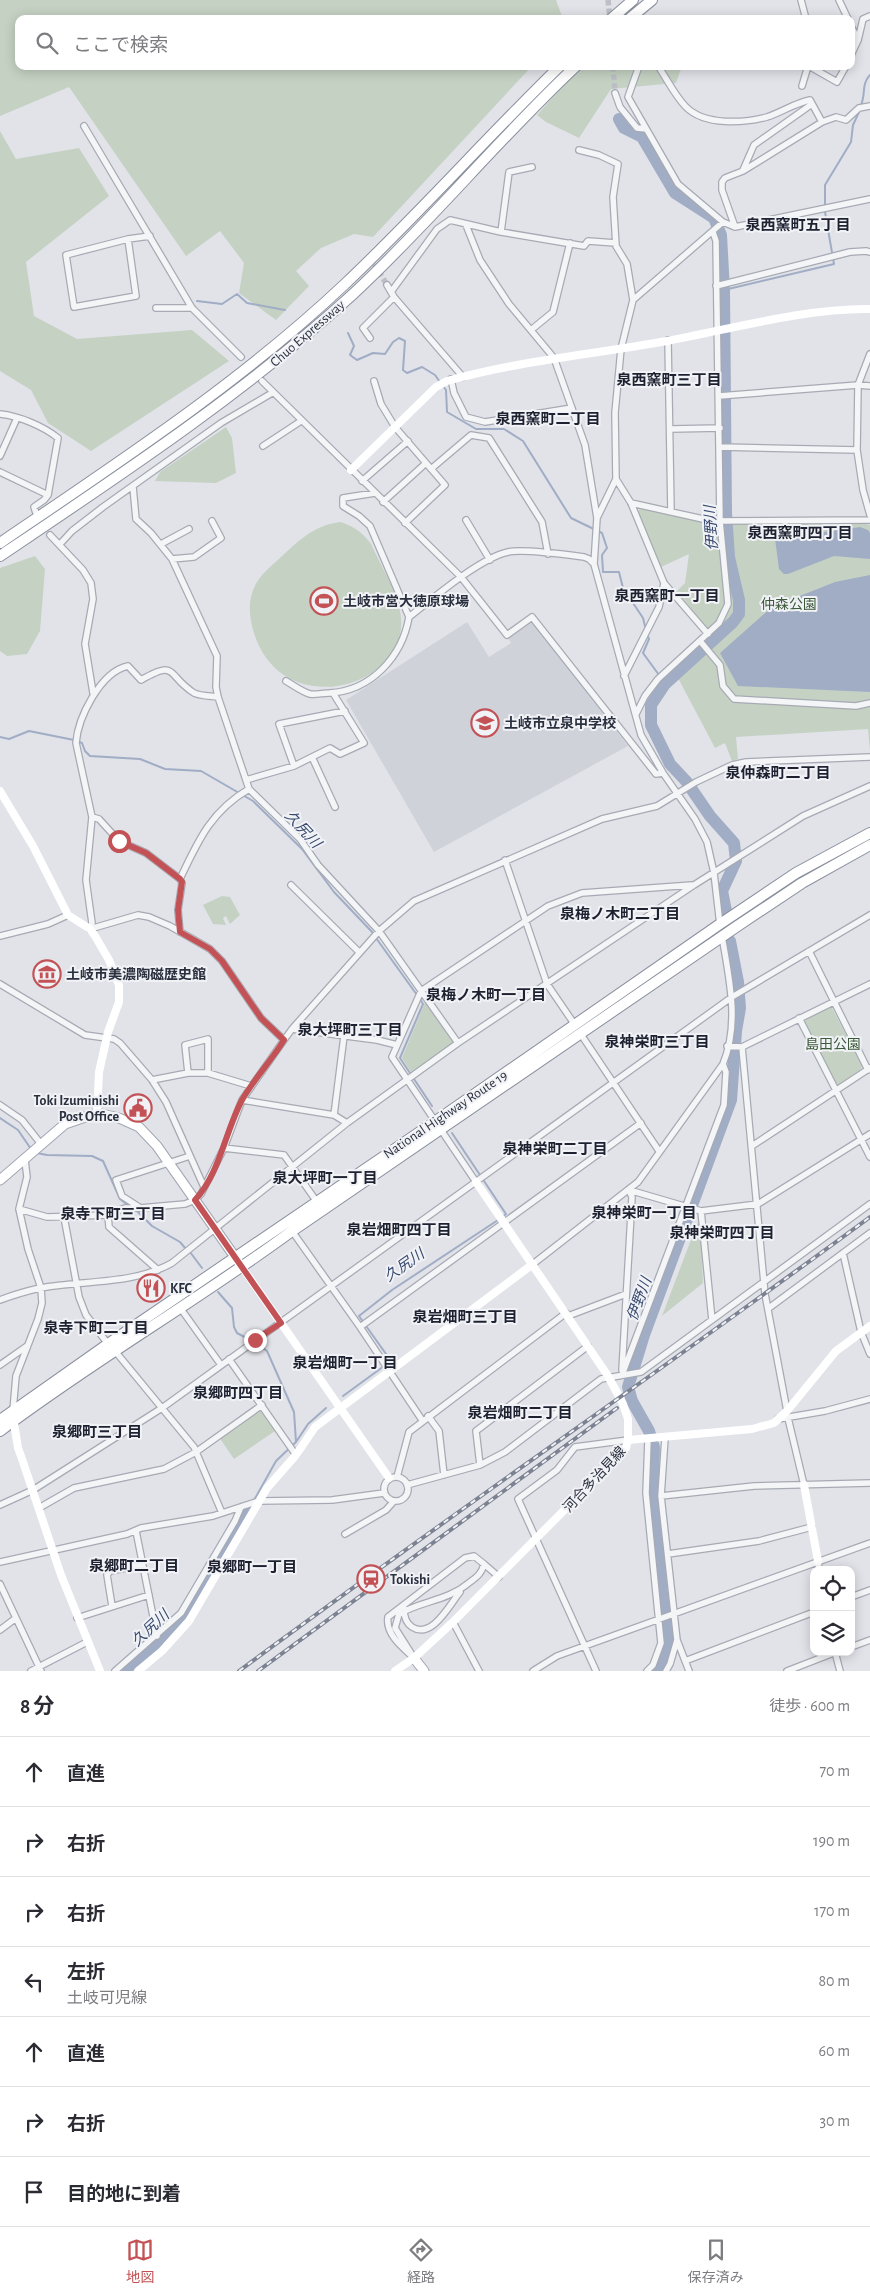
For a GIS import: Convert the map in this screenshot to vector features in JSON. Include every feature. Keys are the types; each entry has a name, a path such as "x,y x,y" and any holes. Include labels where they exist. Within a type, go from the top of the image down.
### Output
{"highway":[{"path":"615,15 632,0"},
{"path":"634,15 652,0"},
{"name":"Chuo Expressway","path":"0,542 180,419 278,343 351,278 556,70"},
{"name":"Chuo Expressway","path":"0,556 186,430 309,333 373,274 572,70"},
{"name":"National Highway Route 19","path":"111,1347 181,1309 242,1267 439,1125 577,1029 720,924 796,873 870,833"},
{"name":"National Highway Route 19","path":"577,1029 802,882 868,847"},
{"name":"National Highway Route 19","path":"0,1431 13,1416 235,1259 317,1202 439,1125"},
{"name":"National Highway Route 19","path":"0,1420 13,1416"}],"main road":[{"path":"0,1180 66,1124 97,1113 119,1118 139,1127 148,1134 214,1230 242,1267"},
{"path":"414,1658 424,1671"}],"street":[{"path":"801,0 805,15"},
{"path":"839,0 846,15"},
{"path":"855,46 863,19 870,16"},
{"path":"855,34 858,40"},
{"path":"638,70 628,98 678,184 723,222 736,227 870,199"},
{"path":"661,70 687,108 702,117 733,122 752,120 767,117 810,100 822,122"},
{"path":"802,86 807,70"},
{"path":"815,70 837,82 844,70"},
{"path":"616,92 620,107 637,128 646,129"},
{"path":"743,171 754,145 812,104"},
{"path":"736,227 722,190 722,182 725,178 743,171 822,122 836,117 846,120 859,108 869,106"},
{"path":"84,126 192,308 241,357"},
{"path":"579,150 599,155 618,164 613,197 616,243 627,264 633,300 621,348 615,414 616,479 597,518"},
{"path":"501,232 509,172 532,167"},
{"path":"370,338 363,328 393,294 410,264 444,223 450,220 501,232 584,246 588,241 616,243"},
{"path":"633,300 714,232 723,222"},
{"path":"138,1671 174,1638 195,1613 259,1501 296,1455 315,1427 533,1264 638,1182 723,1064 728,1046 732,997 714,873 707,842 681,791 662,773 641,735 594,564 597,518 585,446 554,358 509,304 480,260 466,225"},
{"path":"636,714 644,696 658,680 708,634 725,614 729,598 723,560 720,521 720,428 716,241 714,232"},
{"path":"128,239 136,296 74,307 66,255 128,239 150,236"},
{"path":"531,330 553,312 570,243"},
{"path":"716,286 839,255 870,252"},
{"path":"387,284 393,294 463,377"},
{"path":"156,308 192,308"},
{"path":"351,470 436,387 449,380 554,358 835,310 870,309"},
{"path":"668,340 671,512"},
{"path":"870,354 858,385 858,450 863,490 870,515"},
{"path":"449,380 466,417 485,422 572,408"},
{"path":"262,381 461,578 507,635 532,617 656,774 662,773"},
{"path":"374,381 381,404 396,427 445,485 405,523"},
{"path":"719,396 858,385 870,386"},
{"path":"60,544 72,531 103,507 221,424 272,393"},
{"path":"0,414 17,418 49,431 58,438 48,495 34,507 36,513"},
{"path":"0,456 17,418"},
{"path":"262,446 301,421"},
{"path":"671,429 720,428"},
{"path":"431,469 471,435 489,438 542,522 548,554"},
{"path":"362,481 408,441"},
{"path":"720,447 858,450"},
{"path":"383,502 426,463"},
{"path":"0,472 48,495"},
{"path":"616,479 631,503 664,582 708,634"},
{"path":"133,487 136,519 162,544 172,559 217,656 216,687 218,697 246,780 247,790 300,839 318,864 379,931 458,1043"},
{"path":"286,681 310,694 333,693 358,686 376,675 393,658 406,632 409,617 370,526 343,506 343,498 375,494"},
{"path":"631,503 732,522 870,520"},
{"path":"466,520 490,560"},
{"path":"172,559 194,557 221,538 212,521"},
{"path":"162,544 189,529"},
{"path":"50,535 83,570 93,590 86,644 94,694"},
{"path":"409,617 461,578 490,560 508,552 584,557 594,564"},
{"path":"624,676 660,607 664,582"},
{"path":"700,641 720,665 723,686 734,699 856,706 870,703"},
{"path":"90,930 92,923 86,873 92,817 76,743 76,732 94,694 111,677 128,666 140,680 160,669 169,670 195,694 218,697"},
{"path":"246,780 294,766 330,748 340,754 364,744 333,693"},
{"path":"294,766 279,724 344,711"},
{"path":"312,757 335,807"},
{"path":"19,1209 47,1217 108,1215 125,1208 185,1204 195,1200 204,1187 224,1148 242,1100 292,1029 379,931 414,901 602,819 657,806 696,782 732,765 746,762 870,757"},
{"path":"0,1300 41,1288 77,1284 158,1270 184,1254 347,1123 458,1043 694,885 803,816 870,786"},
{"path":"180,879 205,828 216,815 247,790"},
{"path":"0,791 33,846 68,915 90,930 109,960 119,985 120,994 99,1072 97,1113"},
{"path":"92,817 99,819 119,841 146,853 180,879 182,882 178,910 180,932"},
{"path":"505,860 547,984 660,1151"},
{"path":"291,885 359,952"},
{"path":"596,1671 538,1538 518,1499 557,1470 575,1447 628,1440 626,1413 608,1376 392,1057 421,991 548,906 582,893 694,885"},
{"path":"0,936 48,924 68,915"},
{"path":"90,930 138,915 149,917 210,949 222,961 261,1018 284,1040"},
{"path":"0,1505 33,1490 162,1408 732,997 870,915"},
{"path":"752,1146 869,1069 809,951"},
{"path":"0,984 85,1036 107,1040 114,1039 120,1043 152,1080 166,1102 204,1187"},
{"path":"728,1046 742,1047 870,984"},
{"path":"799,1018 870,1157"},
{"path":"292,1029 377,1040 397,1045"},
{"path":"334,1116 344,1036"},
{"path":"188,1073 185,1045 208,1039 208,1072"},
{"path":"742,1047 769,1308 818,1566 870,1543"},
{"path":"622,1375 724,1106 726,1072 723,1064"},
{"path":"152,1080 188,1073 208,1072 251,1086"},
{"path":"242,1100 334,1116 347,1123"},
{"path":"0,1105 22,1120 40,1145"},
{"path":"360,1327 641,1123"},
{"path":"629,1190 701,1212 758,1204 870,1134"},
{"path":"224,1148 284,1155 317,1202"},
{"path":"140,1208 122,1196 116,1180 190,1156"},
{"path":"27,1158 27,1177 19,1209 28,1249 41,1288 42,1303 38,1319 16,1376 13,1416 18,1448 52,1549 77,1618 100,1671"},
{"path":"622,1375 632,1197 629,1190"},
{"path":"407,1485 480,1465 505,1452 601,1379 608,1376 641,1372 870,1204"},
{"path":"701,1212 712,1320"},
{"path":"108,1215 109,1226 158,1270"},
{"path":"64,1217 77,1284 86,1315 196,1452 222,1513"},
{"path":"292,1231 332,1286 389,1371 425,1418 439,1431 444,1475"},
{"path":"769,1308 870,1233"},
{"path":"843,1253 861,1332 870,1354"},
{"path":"242,1267 339,1408 393,1478 403,1479 407,1485 406,1495 401,1499 394,1501 386,1510 345,1534"},
{"path":"394,1501 384,1493 384,1485 393,1478 409,1432 425,1418 567,1315 626,1294"},
{"path":"181,1309 221,1365"},
{"name":"河合多治見線","path":"395,1671 414,1658 499,1577 626,1448 628,1440 662,1439 765,1426 788,1414 836,1351 870,1326"},
{"path":"0,1365 28,1346"},
{"path":"480,1465 476,1431 588,1346"},
{"path":"229,1359 296,1455"},
{"path":"788,1414 870,1399"},
{"path":"39,1508 74,1488 164,1469 196,1452 262,1405"},
{"path":"662,1439 661,1496 677,1640 689,1671"},
{"path":"647,1671 654,1665 661,1643 646,1493 648,1440"},
{"path":"661,1496 754,1486 870,1484"},
{"path":"0,1562 136,1531 141,1528 222,1513 259,1501 332,1500 384,1493"},
{"path":"115,1671 181,1613 235,1521 241,1507"},
{"path":"668,1554 759,1540 812,1527"},
{"path":"136,1531 157,1636"},
{"path":"414,1658 390,1632 387,1622 391,1614 466,1558 474,1556 499,1577"},
{"path":"407,1601 404,1611 410,1626 419,1630 427,1628 440,1618 461,1590 481,1572 484,1564"},
{"path":"112,1606 107,1575 110,1571 142,1565"},
{"path":"534,1671 557,1656 675,1612 810,1569"},
{"path":"0,1584 39,1668"},
{"path":"414,1658 395,1628 396,1618 404,1611 438,1601 461,1590"},
{"path":"855,1596 870,1590"},
{"path":"77,1618 148,1595"},
{"path":"685,1661 810,1614"},
{"path":"0,1630 16,1618"},
{"path":"453,1622 479,1671"},
{"path":"666,1671 677,1640"},
{"path":"855,1646 870,1640"},
{"path":"31,1671 87,1642"},
{"path":"787,1671 825,1656"},
{"path":"836,1656 840,1671"}],"shaded area":[{"name":"土岐市立泉中学校","path":"532,621 628,746 434,852 346,700 467,622 489,657 511,643 508,638"}],"green space":[{"path":"0,0 556,0 562,15 15,15 15,70 528,70 373,237 354,234 321,248 296,271 309,286 276,320 239,293 244,263 220,231 186,256 69,87 0,116"},
{"path":"577,70 681,70 676,83 611,89 579,138 546,122 537,115"},
{"path":"0,131 16,159 79,148 109,196 26,262 34,316 77,339 192,330 229,361 91,451 48,423 31,390 0,371"},
{"path":"226,427 232,438 236,473 216,483 155,481 160,472"},
{"name":"仲森公園","path":"641,508 714,524 859,522 870,525 870,751 868,729 736,737 738,759 732,761 725,743 715,748 678,678 717,641 677,591 685,583 689,554 661,567 637,512"},
{"name":"土岐市営大徳原球場","path":"341,522 358,531 371,544 397,599 400,635 388,658 367,676 341,685 313,686 286,676 264,655 251,621 251,598 255,585 264,573 302,538 320,527"},
{"path":"35,556 45,569 40,631 27,654 7,656 0,651 0,568"},
{"path":"222,896 230,897 240,915 230,924 226,916 223,918 226,925 213,924 203,905"},
{"path":"426,1000 453,1040 453,1044 411,1072 402,1058"},
{"name":"島田公園","path":"831,1006 862,1066 861,1069 838,1085 835,1084 804,1022"},
{"path":"700,1220 703,1283 662,1316 697,1224"},
{"path":"260,1409 275,1431 234,1459 221,1440 221,1436"}],"water":[{"path":"860,527 868,530 870,533 870,559 834,556 788,574 784,574 779,569 775,539"},
{"path":"870,575 870,692 738,686 720,653 772,607 835,582"}],"waterway":[{"path":"861,105 867,78 870,75"},
{"path":"724,290 834,264 825,212 825,185 851,142 853,125 859,112"},
{"name":"伊野川","path":"619,119 624,128 642,137 675,193 714,218 721,235 724,290 726,513 729,557 739,600 739,614 733,622 665,684 651,705 651,725 670,764 686,781 710,816 734,843 736,861 722,891 726,911"},
{"path":"197,301 222,304 237,294 247,303 285,310"},
{"path":"348,333 354,346 350,355 357,360 373,353 385,354 393,342 399,338 405,341 403,370 407,373 422,367 435,375 440,382"},
{"path":"443,386 446,390 447,412 476,429 504,429 523,441 571,518 602,533 607,548 602,555 603,572 619,572 623,588 643,618 646,630"},
{"path":"647,635 649,639 643,653 659,675"},
{"name":"伊野川","path":"661,679 665,684"},
{"name":"久尻川","path":"0,737 9,739 29,731 74,740"},
{"name":"久尻川","path":"79,742 82,743 85,751 90,756 140,759 165,769 201,771 253,801 302,849 334,892 374,934"},
{"name":"久尻川","path":"376,938 417,995"},
{"name":"伊野川","path":"657,1671 667,1653 669,1636 662,1593 653,1492 654,1447 649,1431 632,1401 628,1387 644,1335 731,1100 736,1031 740,1008 738,982 730,941"},
{"name":"久尻川","path":"420,999 423,1004 400,1058 432,1106"},
{"path":"0,1118 18,1130 31,1149"},
{"name":"久尻川","path":"452,1133 506,1214 502,1217"},
{"path":"37,1153 92,1156 103,1161 120,1199 129,1206"},
{"path":"135,1209 152,1226 180,1242 186,1249"},
{"name":"久尻川","path":"343,1396 391,1361 359,1316 392,1290 498,1220"},
{"path":"190,1252 202,1268"},
{"path":"218,1292 232,1308 234,1327 237,1333 252,1341"},
{"path":"256,1343 267,1351 294,1412 296,1442"},
{"name":"久尻川","path":"253,1502 276,1461 296,1442 308,1424 326,1408"},
{"name":"久尻川","path":"247,1512 250,1506"},
{"name":"久尻川","path":"127,1671 181,1622 247,1512"}],"tunnel":[{"path":"608,0 610,15"},
{"path":"613,70 615,93"},
{"path":"370,257 387,285"}],"railway":[{"path":"239,1671 870,1217"},
{"path":"258,1671 617,1408"}],"place":[{"name":"土岐市営大徳原球場","path":"324,601"},
{"name":"土岐市立泉中学校","path":"485,723"},
{"name":"土岐市美濃陶磁歴史館","path":"47,974"},
{"name":"Toki Izuminishi Post Office","path":"138,1108"},
{"name":"KFC","path":"151,1288"},
{"name":"Tokishi","path":"371,1579"}],"district":[{"name":"泉西窯町五丁目","path":"798,225"},
{"name":"泉西窯町三丁目","path":"669,380"},
{"name":"泉西窯町二丁目","path":"548,419"},
{"name":"泉西窯町四丁目","path":"800,533"},
{"name":"泉西窯町一丁目","path":"667,596"},
{"name":"泉仲森町二丁目","path":"778,773"},
{"name":"泉梅ノ木町二丁目","path":"620,914"},
{"name":"泉梅ノ木町一丁目","path":"486,995"},
{"name":"泉大坪町三丁目","path":"350,1030"},
{"name":"泉神栄町三丁目","path":"657,1042"},
{"name":"泉神栄町二丁目","path":"555,1149"},
{"name":"泉大坪町一丁目","path":"325,1178"},
{"name":"泉神栄町一丁目","path":"644,1213"},
{"name":"泉寺下町三丁目","path":"113,1214"},
{"name":"泉岩畑町四丁目","path":"399,1230"},
{"name":"泉神栄町四丁目","path":"722,1233"},
{"name":"泉岩畑町三丁目","path":"465,1317"},
{"name":"泉寺下町二丁目","path":"96,1328"},
{"name":"泉岩畑町一丁目","path":"345,1363"},
{"name":"泉郷町四丁目","path":"238,1393"},
{"name":"泉岩畑町二丁目","path":"520,1413"},
{"name":"泉郷町三丁目","path":"97,1432"},
{"name":"泉郷町二丁目","path":"134,1566"},
{"name":"泉郷町一丁目","path":"252,1567"}],"route":[{"path":"119,841 146,853 180,879 182,882 179,892 178,910 180,932 202,943 222,961 261,1018 284,1040 242,1100 232,1122 224,1148 201,1194 195,1200 214,1230 281,1323 255,1340"}]}
